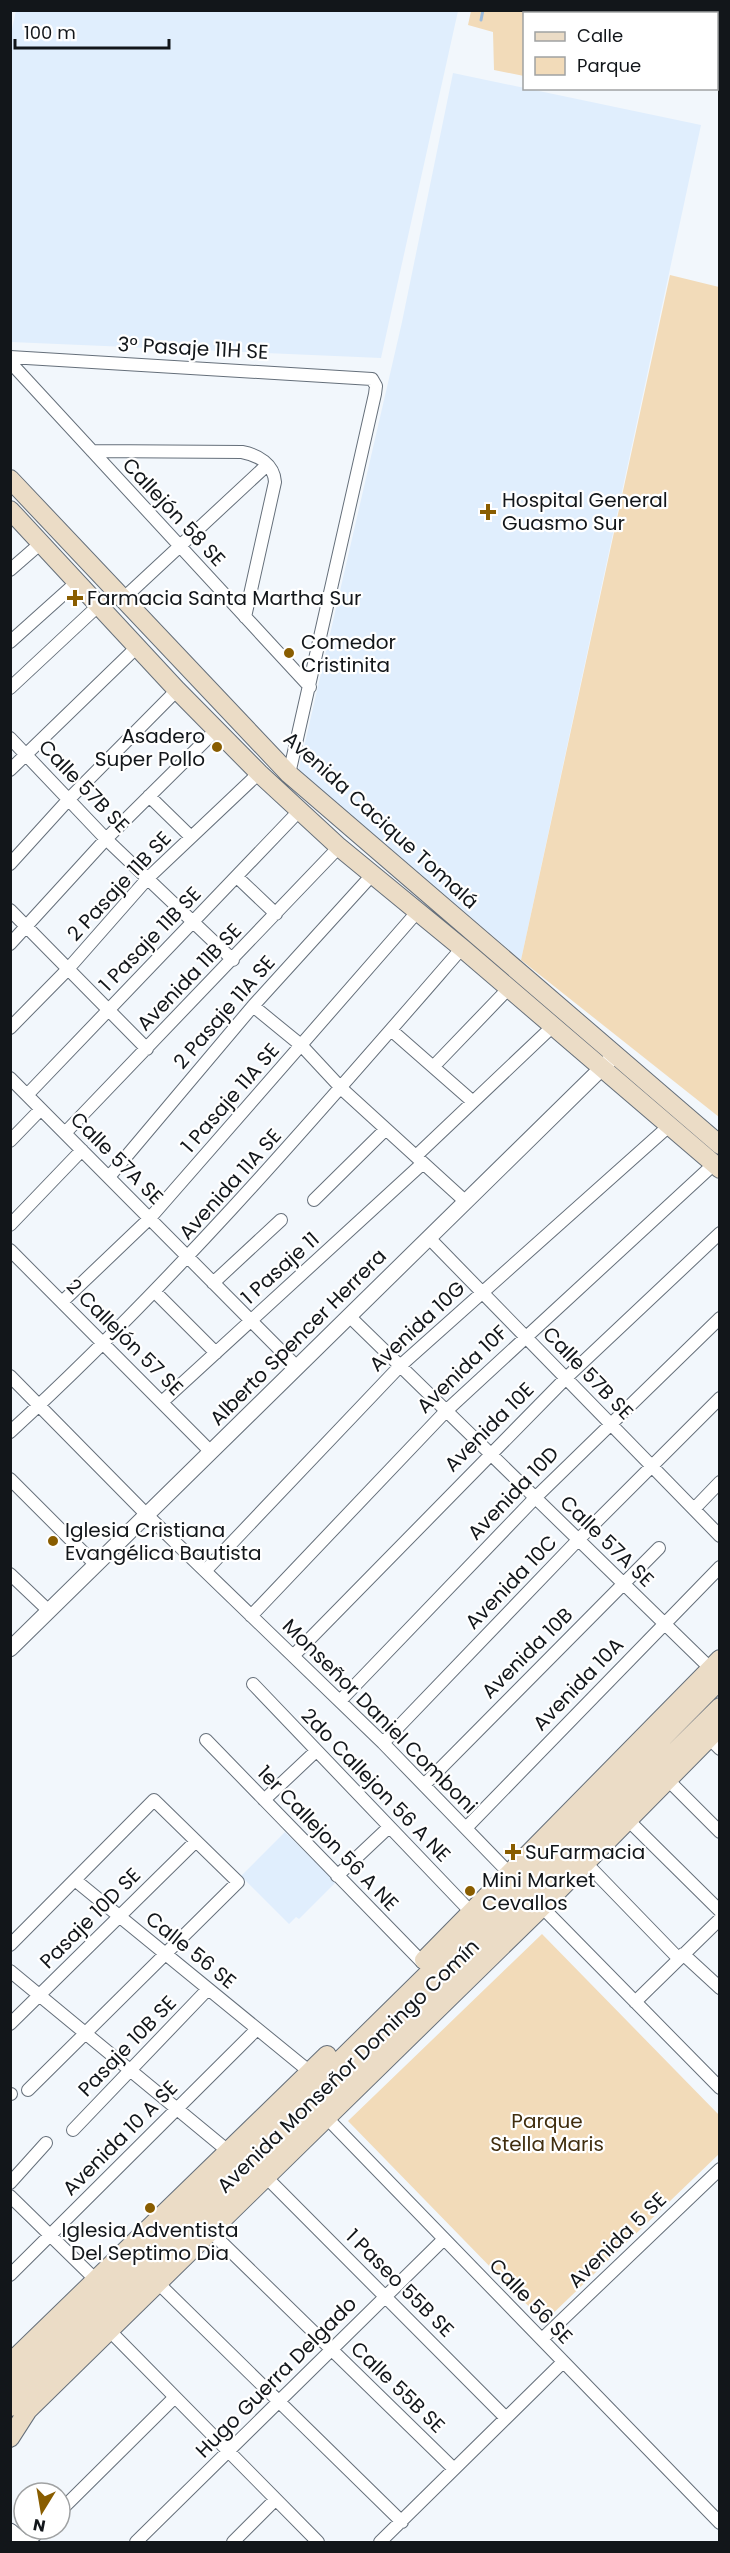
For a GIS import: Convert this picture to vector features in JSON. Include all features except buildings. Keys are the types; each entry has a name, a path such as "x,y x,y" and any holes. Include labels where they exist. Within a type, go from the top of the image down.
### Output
{"main road":[{"name":"Avenida Cacique Tomalá","path":"10,479 289,774 720,1145"},
{"path":"10,510 177,690 259,773 372,875 462,948 717,1167"},
{"name":"Avenida Monseñor Domingo Comín","path":"10,2407 104,2325 158,2283 266,2177 321,2112 525,1890 716,1669"},
{"name":"Avenida Monseñor Domingo Comín","path":"10,2363 102,2285 720,1707"},
{"name":"Avenida Monseñor Domingo Comín","path":"10,2385 228,2151 471,1912 586,1863 668,1780 716,1738"},
{"name":"Avenida Monseñor Domingo Comín","path":"10,2438 28,2410 104,2325 321,2112"}],"street":[{"name":"3° Pasaje 11H SE","path":"10,357 372,379 376,386 375,394 310,687"},
{"name":"Callejón 58 SE","path":"10,362 310,687"},
{"path":"92,451 242,452 257,456 267,465 275,476 275,482 245,617"},
{"path":"124,598 178,545 267,465"},
{"path":"10,570 40,543"},
{"path":"10,642 77,582"},
{"path":"10,688 99,605"},
{"path":"10,770 137,647"},
{"path":"289,774 310,687"},
{"path":"10,864 69,799 177,690"},
{"path":"10,944 28,927 106,839 216,730"},
{"name":"Calle 57B SE","path":"10,738 106,839 233,960"},
{"name":"2 Pasaje 11B SE","path":"10,1028 68,969 148,879 259,773"},
{"path":"149,796 191,837"},
{"name":"1 Pasaje 11B SE","path":"27,1095 300,810"},
{"name":"Avenida 11B SE","path":"65,1133 233,960 339,846"},
{"name":"2 Pasaje 11A SE","path":"109,1177 253,1006 372,875"},
{"path":"237,877 276,914"},
{"path":"10,910 147,1049"},
{"name":"1 Pasaje 11A SE","path":"62,1302 150,1218 418,911"},
{"name":"Avenida 11A SE","path":"10,1432 189,1258 342,1089 462,948"},
{"path":"434,1066 509,988"},
{"path":"253,1006 302,1046 342,1089 466,1202"},
{"name":"1 Pasaje 11","path":"162,1402 251,1321 420,1160 472,1101 553,1026"},
{"path":"391,1030 472,1101"},
{"name":"Alberto Spencer Herrera","path":"10,1649 615,1055"},
{"name":"Calle 57A SE","path":"10,1078 297,1367"},
{"path":"10,1141 41,1109"},
{"name":"Avenida 10G","path":"206,1570 400,1366 669,1126"},
{"path":"314,1200 386,1129"},
{"path":"10,1225 82,1150"},
{"name":"Avenida 10F","path":"251,1616 446,1411 525,1336 717,1167"},
{"path":"213,1283 281,1220"},
{"name":"Avenida 10E","path":"293,1656 566,1378 720,1233"},
{"name":"Calle 57B SE","path":"429,1238 720,1536"},
{"name":"2 Callejón 57 SE","path":"10,1250 212,1452"},
{"path":"154,1292 216,1353"},
{"name":"Calle 57A SE","path":"349,1316 663,1623 716,1669"},
{"name":"Avenida 10D","path":"340,1701 535,1498 720,1318"},
{"name":"Monseñor Daniel Comboni","path":"10,1376 147,1515 383,1743 720,2088"},
{"name":"Avenida 10C","path":"383,1743 578,1540 720,1398"},
{"path":"10,1479 96,1565"},
{"path":"694,1509 720,1482"},
{"name":"Avenida 10B","path":"424,1785 659,1548"},
{"name":"Avenida 10A","path":"466,1828 720,1567"},
{"path":"10,1574 49,1611"},
{"name":"2do Callejon 56 A NE","path":"253,1684 388,1828 471,1912"},
{"name":"1er Callejon 56 A NE","path":"206,1740 422,1962"},
{"path":"264,1800 316,1751"},
{"path":"668,1780 720,1833"},
{"path":"10,1946 154,1800 238,1882 28,2090"},
{"path":"628,1820 720,1911"},
{"path":"337,1876 388,1828"},
{"name":"Pasaje 10D SE","path":"10,2024 196,1841"},
{"path":"586,1863 681,1956 720,1988"},
{"name":"Calle 56 SE","path":"75,1880 310,2072"},
{"path":"635,2002 720,1919"},
{"path":"10,1971 178,2107 228,2151"},
{"name":"Pasaje 10B SE","path":"73,2130 208,1989"},
{"name":"Avenida 10 A SE","path":"10,2275 257,2029"},
{"name":"Calle 56 SE","path":"321,2112 720,2523"},
{"path":"10,2183 46,2143"},
{"name":"Avenida 5 SE","path":"542,2339 720,2169"},
{"name":"1 Paseo 55B SE","path":"266,2177 506,2418"},
{"path":"10,2196 102,2285"},
{"name":"Calle 55B SE","path":"211,2232 454,2469"},
{"name":"Hugo Guerra Delgado","path":"136,2542 444,2239"},
{"path":"158,2283 402,2522"},
{"path":"104,2325 318,2542"},
{"path":"380,2542 563,2362"},
{"path":"72,2499 175,2397"},
{"path":"233,2542 275,2500"},
{"path":"10,2531 23,2542"}],"shaded area":[{"path":"16,11 458,11 381,358 11,342 10,38"},
{"name":"Hospital General Guasmo Sur","path":"453,73 523,88 523,90 534,90 701,125 521,960 307,777 298,773 402,322"},
{"path":"285,1832 336,1882 299,1919 296,1917 289,1924 241,1876"}],"green space":[{"path":"471,10 600,11 523,12 523,76 494,70 493,32 468,25"},
{"path":"670,275 719,287 719,1117 521,960"},
{"name":"Parque Stella Maris","path":"542,1934 720,2116 719,2154 544,2322 348,2121"}],"waterway":[{"path":"481,20 483,10"}],"place":[{"name":"Hospital General Guasmo Sur","path":"488,512"},
{"name":"Farmacia Santa Martha Sur","path":"75,598"},
{"name":"Comedor Cristinita","path":"289,653"},
{"name":"Asadero Super Pollo","path":"217,747"},
{"name":"Iglesia Cristiana Evangélica Bautista","path":"53,1541"},
{"name":"SuFarmacia","path":"513,1852"},
{"name":"Mini Market Cevallos","path":"470,1891"},
{"name":"Iglesia Adventista Del Septimo Dia","path":"150,2208"}]}
